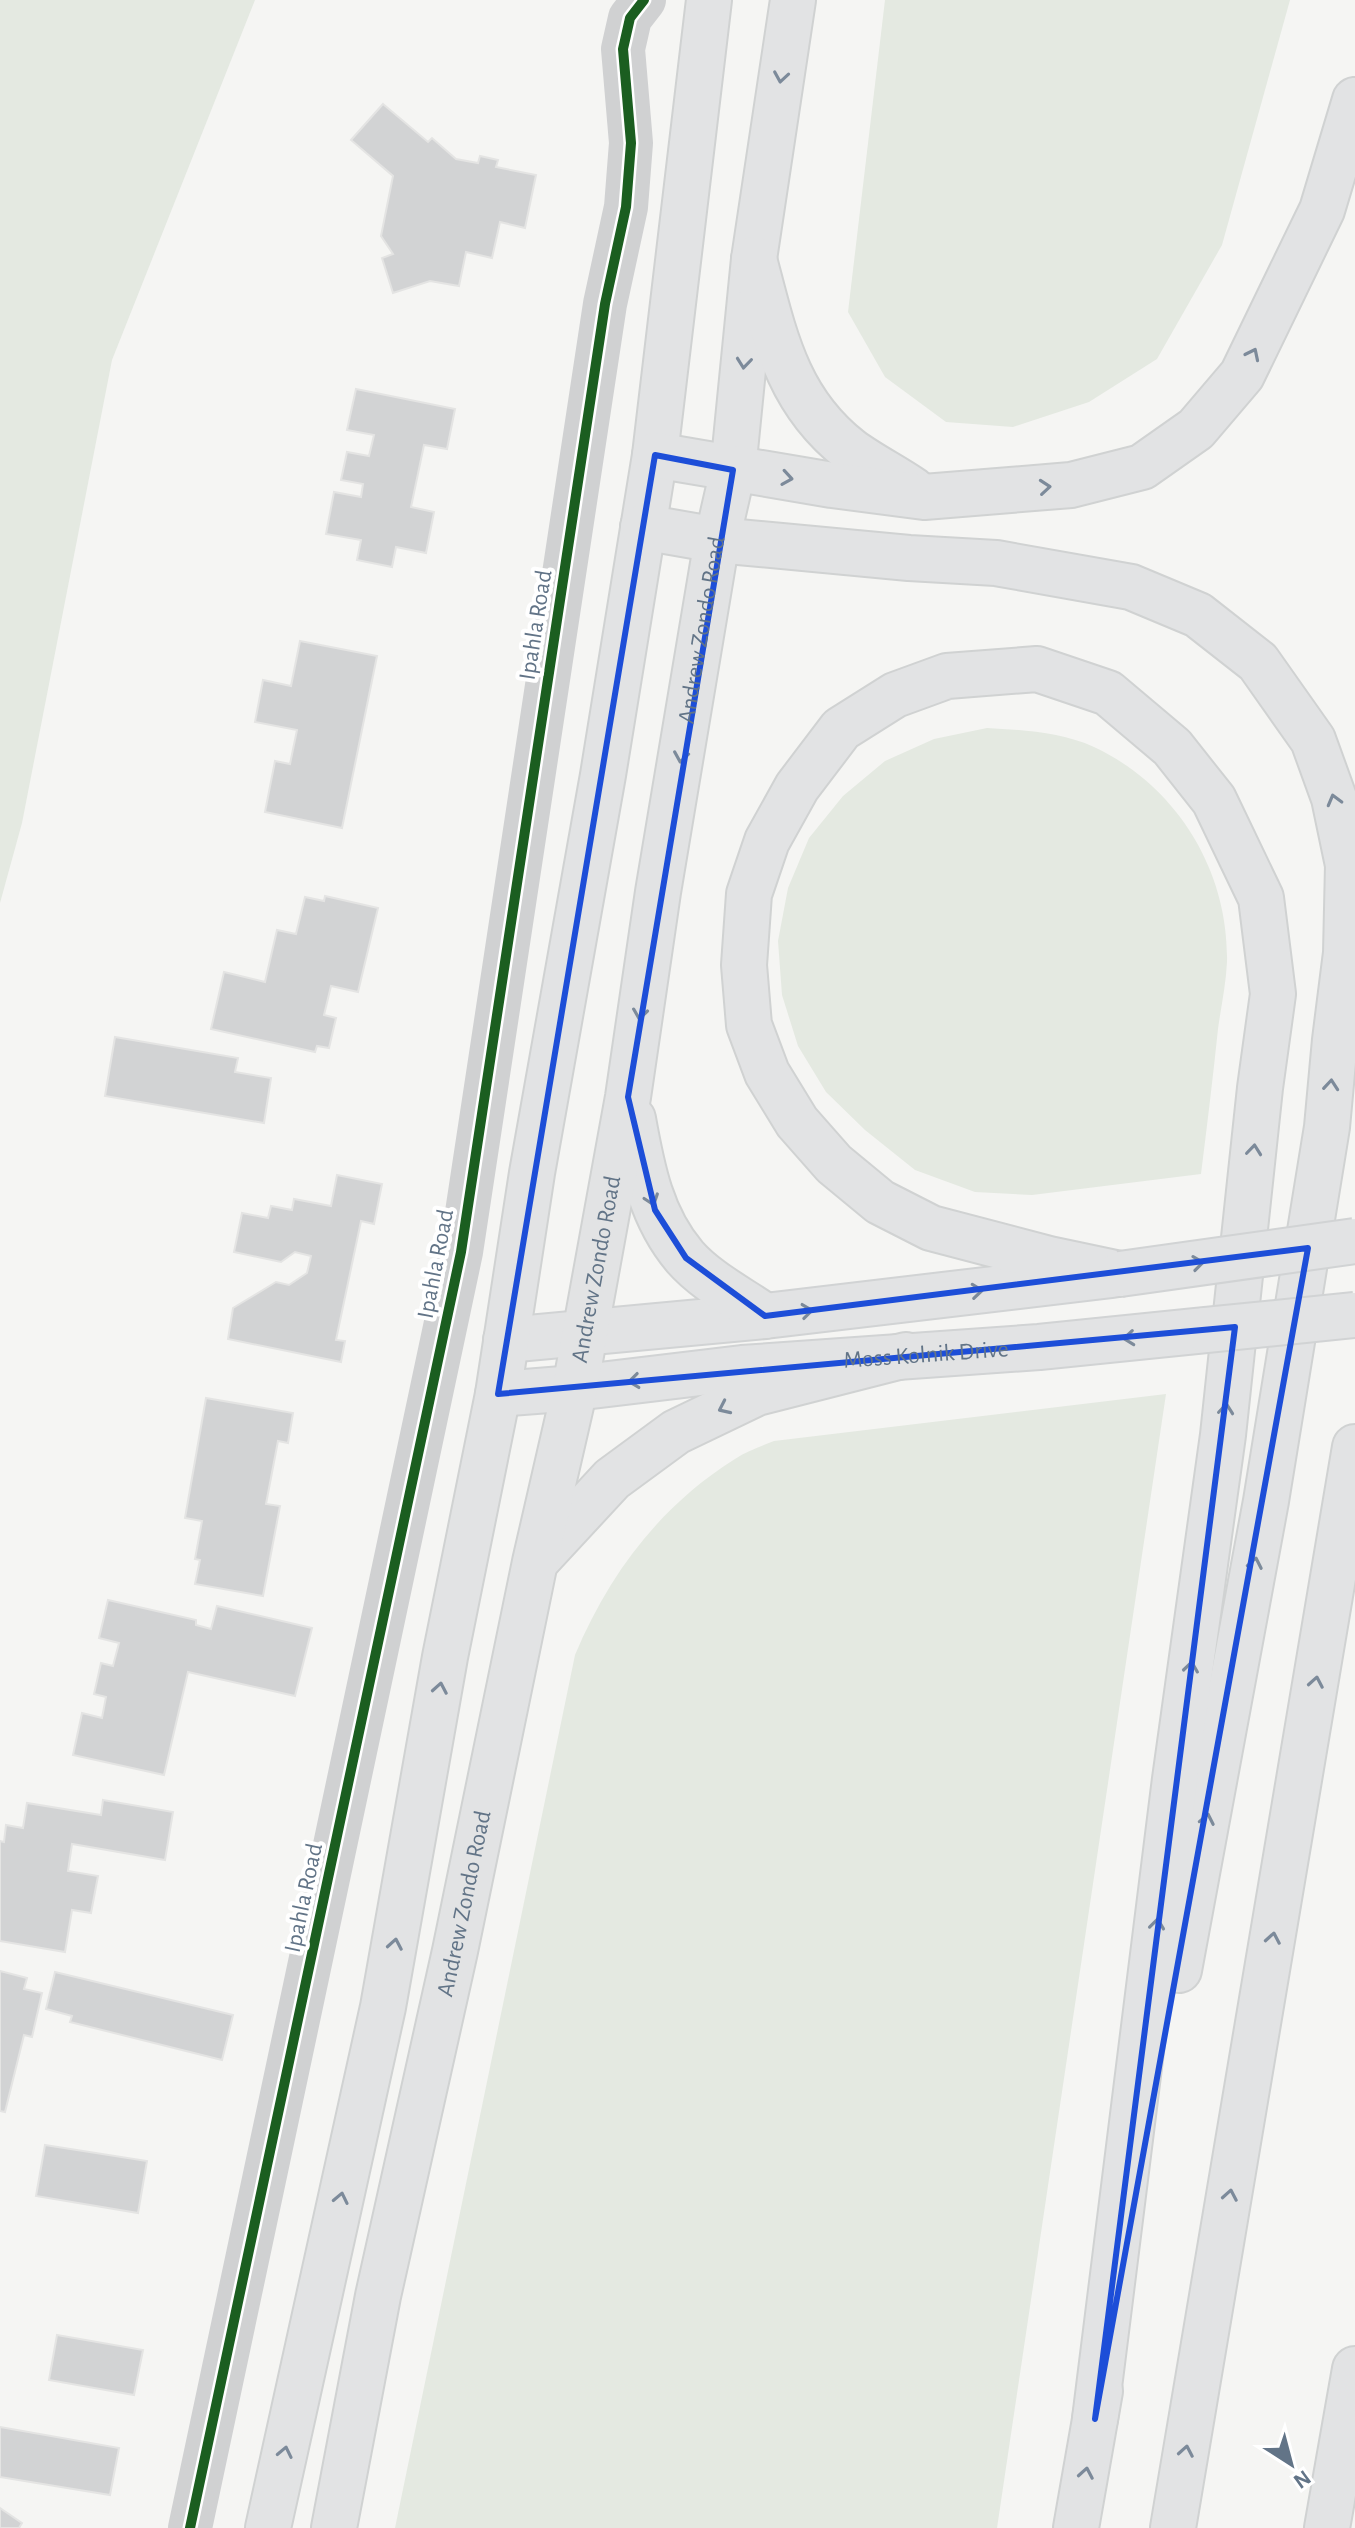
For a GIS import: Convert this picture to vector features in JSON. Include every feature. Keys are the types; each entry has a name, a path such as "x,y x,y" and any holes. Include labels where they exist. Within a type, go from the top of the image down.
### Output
{"main road":[{"path":"268,2528 383,2007 445,1657 498,1394 532,1173 655,455 709,0"},
{"name":"Andrew Zondo Road","path":"334,2528 378,2296 455,1951 586,1331 628,1097 717,540 733,470 754,259 793,0"},
{"path":"655,455 733,470 924,497 1071,485 1142,467 1196,429 1242,375 1322,210 1355,100"},
{"path":"754,259 778,348 808,408 849,449 924,497"},
{"path":"643,527 717,540 996,563 1131,587 1198,615 1258,662 1313,740 1334,798 1348,865 1346,953 1325,1143 1266,1501 1076,2528"},
{"path":"1050,1271 931,1228 880,1202 834,1164 797,1122 767,1073 749,1025 744,965 749,894 767,841 797,787 841,729 895,695 947,676 1037,669 1108,693 1172,747 1214,800 1261,898 1273,994 1223,1435 1175,1779 1095,2419"},
{"path":"628,1097 643,1172 655,1210 671,1238 703,1274 765,1316"},
{"path":"506,1340 765,1316 1050,1271 1120,1274 1355,1241"},
{"name":"Moss Kolnik Drive","path":"498,1394 742,1368 1039,1347 1355,1315"},
{"path":"535,1562 612,1479 676,1432 757,1393 906,1355"},
{"path":"1173,2528 1355,1447"},
{"path":"1327,2528 1355,2369"}],"street":[{"name":"Ipahla Road","path":"190,2528 461,1252 605,304 626,207 631,143 623,49 630,18 644,0"}],"highlighted area":[{"path":"655,455 733,470 628,1097 655,1210 686,1258 765,1316 1308,1248 1095,2419 1235,1327 498,1394"}],"shaded area":[{"path":"0,0 255,0 112,360 22,823 0,903"},
{"path":"885,0 1290,0 1222,245 1157,359 1089,402 1013,427 946,422 885,377 848,312"},
{"path":"987,728 1068,738 1094,747 1124,764 1150,784 1173,808 1208,864 1219,896 1227,962 1201,1174 1032,1195 975,1192 915,1170 865,1130 826,1092 798,1046 782,995 778,941 788,888 809,838 843,796 885,761 934,739"},
{"path":"1166,1394 997,2528 395,2528 575,1655 621,1570 660,1520 683,1498 735,1459 774,1441"}],"building":[{"path":"383,104 428,142 432,138 456,159 478,163 480,156 498,160 496,167 536,175 525,228 500,222 492,258 466,252 459,286 430,281 393,293 382,258 393,254 381,236 393,176 351,140"},
{"path":"356,389 455,409 447,449 424,445 411,507 434,512 426,553 396,547 392,567 357,560 361,540 326,534 334,492 361,497 363,484 341,480 347,452 369,456 374,435 347,430"},
{"path":"300,641 377,656 342,828 265,812 275,761 290,764 297,730 255,722 263,680 291,686"},
{"path":"325,896 378,908 358,992 331,986 324,1015 336,1018 329,1048 317,1046 315,1052 211,1029 224,972 265,982 277,930 296,934 305,897 324,901"},
{"path":"115,1037 238,1058 235,1072 271,1078 264,1123 105,1096"},
{"path":"337,1175 382,1184 374,1224 361,1221 336,1340 345,1341 341,1362 228,1339 233,1308 276,1282 289,1285 307,1273 311,1256 295,1252 281,1262 234,1252 242,1213 268,1218 271,1206 292,1210 294,1199 331,1206"},
{"path":"206,1398 293,1413 288,1443 278,1441 266,1504 280,1506 263,1596 195,1584 200,1560 195,1559 202,1521 185,1518"},
{"path":"108,1600 196,1620 196,1625 211,1629 217,1606 312,1628 295,1696 188,1672 164,1775 73,1755 82,1713 102,1718 106,1697 94,1694 101,1663 113,1666 119,1643 99,1638"},
{"path":"103,1800 173,1812 165,1860 72,1844 68,1871 98,1876 91,1913 72,1910 65,1952 0,1941 0,1841 4,1842 6,1825 23,1828 27,1803 101,1815"},
{"path":"0,1971 27,1978 24,1989 42,1993 32,2037 24,2035 5,2112 0,2111"},
{"path":"55,1972 233,2015 222,2060 70,2022 72,2016 46,2009"},
{"path":"45,2145 147,2161 138,2213 36,2196"},
{"path":"57,2335 143,2350 134,2395 49,2380"},
{"path":"0,2427 119,2448 110,2495 0,2477"},
{"path":"0,2508 22,2523 19,2528 0,2528"}],"cycle path":[{"path":"190,2528 461,1252 605,304 626,207 631,143 623,49 630,18 644,0"}]}
